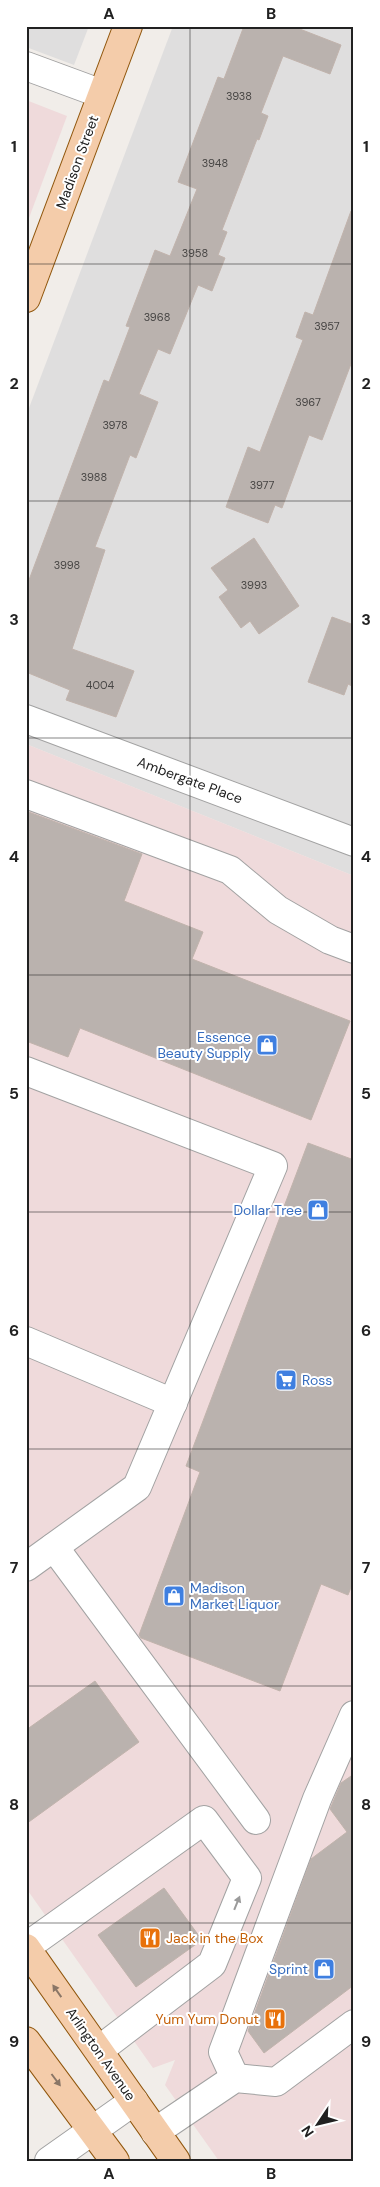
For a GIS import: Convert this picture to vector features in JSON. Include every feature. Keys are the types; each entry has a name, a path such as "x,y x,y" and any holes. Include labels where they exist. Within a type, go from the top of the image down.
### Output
{"main road":[{"name":"Madison Street","path":"26,298 128,26"},
{"name":"Arlington Avenue","path":"26,1948 176,2161"},
{"path":"26,2041 115,2161"}],"street":[{"path":"26,66 102,94"},
{"name":"Ambergate Place","path":"26,719 354,842"},
{"path":"26,794 230,870 278,910 330,940 354,949"},
{"path":"26,1071 273,1166 137,1487 26,1567"},
{"path":"26,1341 172,1403"},
{"path":"54,1547 256,1820"},
{"path":"235,2078 223,2052 317,1799 351,1726"},
{"path":"26,1948 204,1820 247,1878 212,1964 99,2050"},
{"path":"155,2132 235,2078 276,2082 354,2024"},
{"path":"49,2161 134,2101"}],"shaded area":[{"path":"26,26 89,26 74,65 26,47"},
{"path":"173,26 354,26 354,876 26,744 26,416"},
{"path":"26,100 67,116 26,226"},
{"path":"26,744 354,876 354,2161 219,2161 165,2085 175,2060 153,2068 26,1888"}],"building":[{"path":"244,26 292,26 341,45 330,74 283,56 261,113 268,116 259,140 257,139 222,230 227,232 218,255 225,258 212,291 198,285 170,354 158,349 139,394 158,402 136,458 130,455 95,547 105,550 72,649 134,671 116,717 66,700 70,690 26,672 26,588 104,380 109,382 130,327 126,326 155,250 170,256 197,189 178,182 218,77 224,79"},
{"path":"351,211 354,212 354,356 322,440 309,435 282,508 275,505 268,523 226,507 248,447 260,452 303,340 296,337 305,312 313,315"},
{"path":"254,538 299,606 259,634 250,621 241,628 219,597 228,590 211,568"},
{"path":"332,617 354,625 354,687 348,684 344,695 308,682"},
{"path":"26,811 142,854 124,901 203,932 192,959 350,1021 311,1120 80,1028 68,1057 26,1041"},
{"path":"308,1143 354,1160 354,1580 348,1595 321,1584 280,1691 141,1638 139,1635 200,1472 186,1466"},
{"path":"95,1681 139,1742 26,1824 26,1730"},
{"path":"354,1774 354,1985 264,2053 248,2031 311,1859 347,1832 330,1809 341,1783"},
{"name":"Jack in the Box","path":"164,1888 202,1940 136,1987 98,1935"}],"place":[{"name":"Essence Beauty Supply","path":"267,1045"},
{"name":"Dollar Tree","path":"318,1210"},
{"name":"Ross","path":"286,1380"},
{"name":"Madison Market Liquor","path":"174,1596"},
{"name":"Jack in the Box","path":"150,1938"},
{"name":"Sprint","path":"324,1969"},
{"name":"Yum Yum Donut","path":"275,2019"}]}
